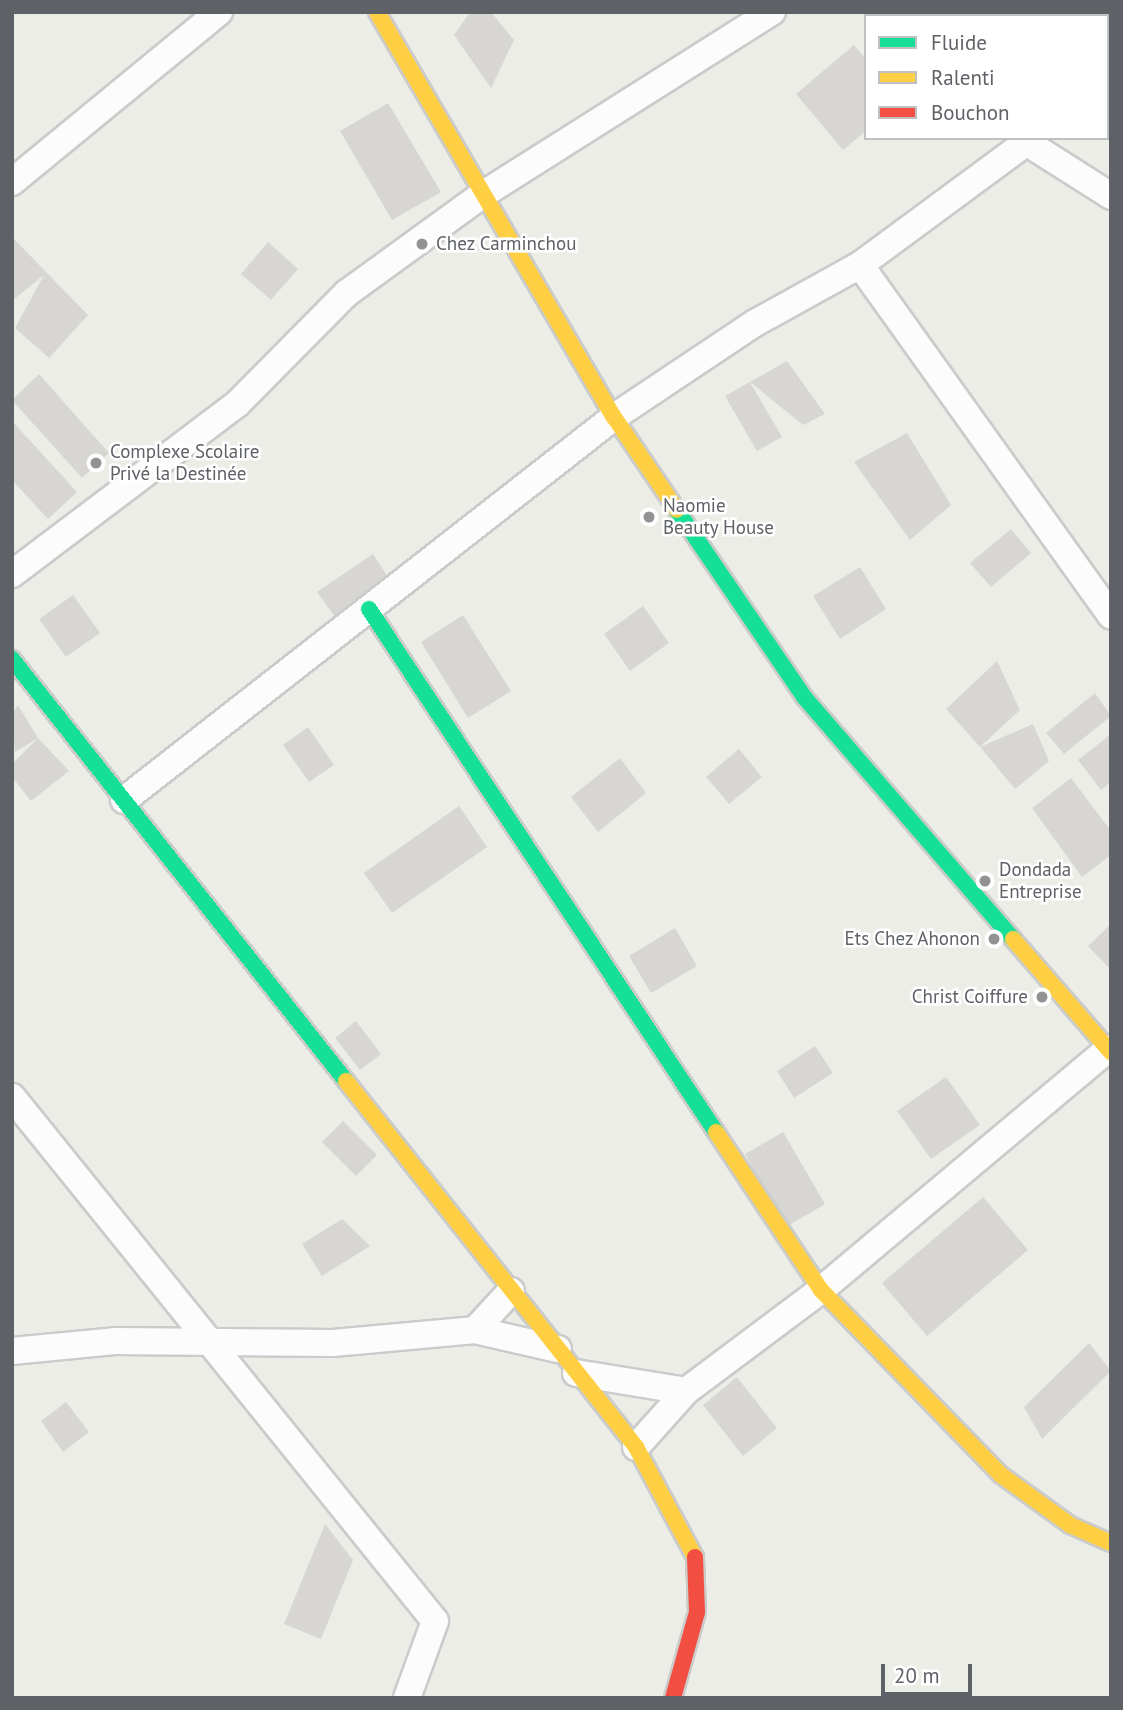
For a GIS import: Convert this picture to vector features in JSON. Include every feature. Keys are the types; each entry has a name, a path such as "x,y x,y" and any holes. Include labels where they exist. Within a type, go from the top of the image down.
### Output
{"street":[{"path":"12,182 219,12"},
{"path":"377,12 614,417 805,698 1110,1049 821,1290 686,1391 636,1447"},
{"path":"12,574 237,404 347,293 482,195 772,12"},
{"path":"124,800 614,417 755,323 860,265 1029,140 1111,196"},
{"path":"860,265 1111,615"},
{"path":"369,609 821,1290 1001,1475 1070,1525 1111,1543"},
{"path":"12,659 636,1447 698,1563 697,1612 673,1698"},
{"path":"12,1097 204,1339 435,1621 407,1698"},
{"path":"475,1330 512,1291"},
{"path":"12,1351 204,1339 333,1343 475,1330 558,1349"},
{"path":"576,1373 686,1391"}],"building":[{"path":"470,12 491,12 514,40 491,88 454,35"},
{"path":"970,12 972,14 932,14"},
{"path":"854,45 864,57 864,133 843,150 796,94"},
{"path":"388,103 441,192 392,220 340,131"},
{"path":"12,237 88,315 49,358 15,328 44,275 12,301"},
{"path":"268,242 298,269 271,300 241,274"},
{"path":"787,361 825,414 803,425 750,382"},
{"path":"39,374 109,453 82,478 12,400"},
{"path":"750,382 782,437 757,451 725,396"},
{"path":"12,421 77,492 48,519 12,480"},
{"path":"907,433 951,505 910,540 854,462"},
{"path":"1011,529 1031,553 991,587 970,563"},
{"path":"373,554 390,580 335,617 317,592"},
{"path":"860,567 886,609 840,639 813,596"},
{"path":"73,595 100,633 66,657 39,619"},
{"path":"643,606 669,643 630,671 604,634"},
{"path":"463,615 511,691 468,718 421,642"},
{"path":"997,661 1020,710 980,747 946,709"},
{"path":"1095,693 1111,716 1064,754 1046,733"},
{"path":"18,705 38,738 15,752 12,714"},
{"path":"1033,724 1049,761 1015,789 980,747"},
{"path":"308,727 334,765 309,782 283,745"},
{"path":"1111,734 1111,782 1101,790 1078,760"},
{"path":"38,738 69,771 31,801 12,777 12,764"},
{"path":"739,749 762,777 729,804 706,777"},
{"path":"620,758 646,793 598,832 571,797"},
{"path":"1071,778 1111,831 1111,855 1082,877 1032,808"},
{"path":"459,806 487,847 392,913 364,873"},
{"path":"1111,924 1111,970 1088,946"},
{"path":"675,928 697,966 651,993 629,956"},
{"path":"356,1021 381,1054 360,1070 335,1038"},
{"path":"815,1046 833,1073 794,1098 777,1071"},
{"path":"946,1077 980,1125 931,1159 897,1111"},
{"path":"343,1121 377,1155 356,1176 322,1142"},
{"path":"783,1132 825,1204 786,1227 745,1154"},
{"path":"983,1197 1028,1250 927,1336 882,1283"},
{"path":"342,1219 370,1246 322,1276 302,1244"},
{"path":"1089,1343 1111,1371 1042,1439 1024,1407"},
{"path":"737,1377 777,1428 743,1456 703,1405"},
{"path":"66,1402 89,1432 63,1452 41,1421"},
{"path":"325,1524 353,1560 321,1639 284,1624"}],"traffic: fast":[{"path":"677,510 805,698 1013,939"},
{"path":"369,609 716,1132"},
{"path":"12,659 346,1081"}],"traffic: slow":[{"path":"377,12 614,417 677,510"},
{"path":"1013,939 1111,1052"},
{"path":"346,1081 636,1447 695,1557"},
{"path":"716,1132 821,1290 1001,1475 1070,1525 1111,1543"}],"traffic: jam":[{"path":"673,1698 697,1612 695,1557"}],"place":[{"name":"Chez Carminchou","path":"422,244"},
{"name":"Complexe Scolaire Privé la Destinée","path":"96,463"},
{"name":"Naomie Beauty House","path":"649,517"},
{"name":"Dondada Entreprise","path":"985,881"},
{"name":"Ets Chez Ahonon","path":"994,939"},
{"name":"Christ Coiffure","path":"1042,997"}]}
